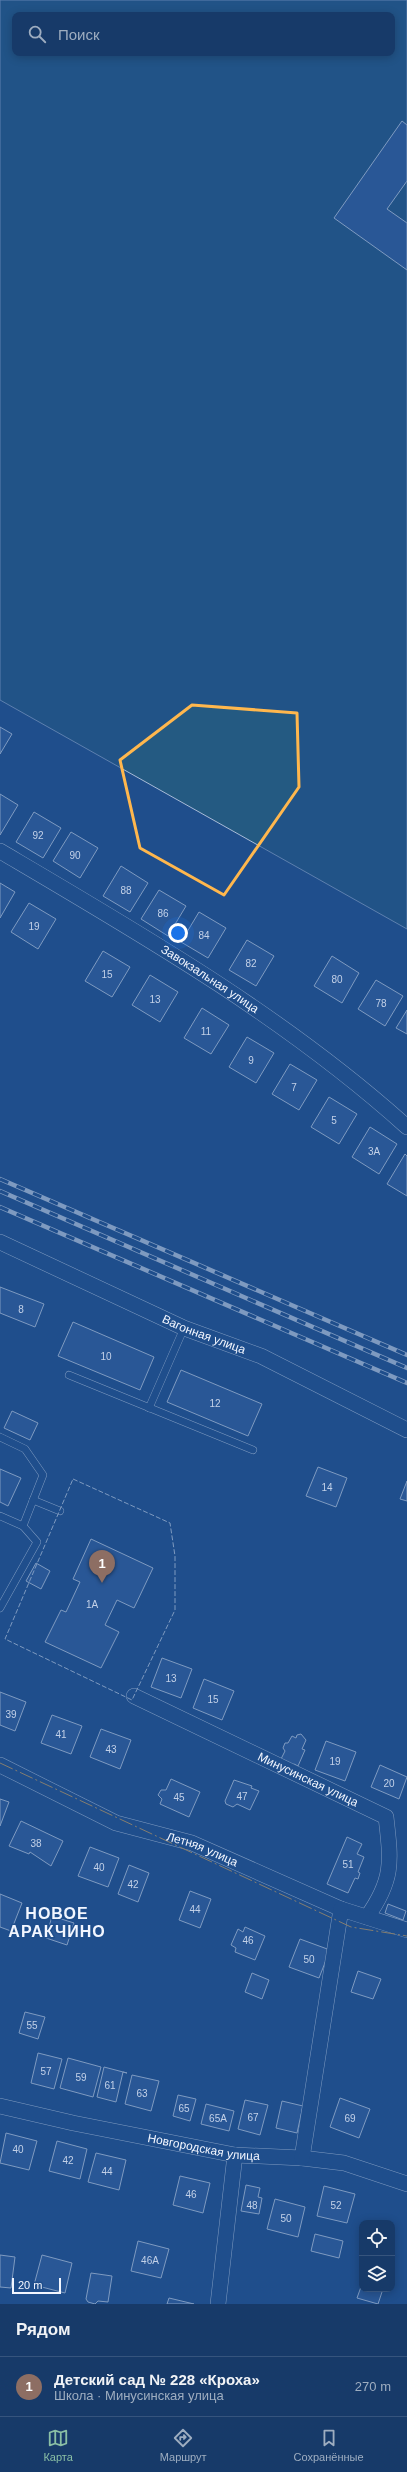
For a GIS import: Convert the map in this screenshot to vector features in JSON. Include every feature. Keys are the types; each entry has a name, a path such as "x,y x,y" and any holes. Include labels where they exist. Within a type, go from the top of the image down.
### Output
{"street":[{"name":"Завокзальная улица","path":"0,851 151,940 292,1034 370,1093 407,1127"},
{"name":"Вагонная улица","path":"0,1242 184,1328 261,1356 407,1430"},
{"name":"Минусинская улица","path":"134,1696 386,1817 391,1859 383,1895 367,1917"},
{"name":"Летняя улица","path":"0,1765 116,1823 192,1843 341,1909 407,1930"},
{"path":"302,2158 341,1909"},
{"name":"Новгородская улица","path":"0,2106 72,2123 235,2155 302,2158 344,2163 407,2184"},
{"path":"218,2304 235,2155"}],"lane":[{"path":"149,1408 184,1328"},
{"path":"69,1375 253,1450"},
{"path":"0,1436 26,1449 43,1475 23,1526"},
{"path":"33,1500 60,1511"},
{"path":"0,1516 23,1526 37,1542 0,1608"}],"highlighted area":[{"path":"192,705 297,713 299,787 224,895 140,848 120,760"}],"shaded area":[{"path":"0,0 407,0 407,929 0,700"}],"building":[{"path":"402,121 407,125 407,181 387,209 407,223 407,270 334,218"},
{"path":"0,727 12,734 0,754"},
{"path":"0,794 18,805 0,835"},
{"path":"34,812 61,828 43,858 16,842"},
{"path":"71,832 98,848 80,878 53,861"},
{"path":"121,866 148,883 130,912 103,896"},
{"path":"0,883 15,892 0,918"},
{"path":"159,890 186,906 168,936 141,919"},
{"path":"29,903 56,919 38,949 11,932"},
{"path":"199,912 226,928 208,958 181,942"},
{"path":"247,940 274,956 256,986 229,970"},
{"path":"103,951 130,967 112,997 85,981"},
{"path":"332,956 359,973 342,1003 314,986"},
{"path":"150,975 178,992 160,1022 132,1005"},
{"path":"376,980 403,996 385,1026 358,1009"},
{"path":"202,1008 229,1025 211,1054 184,1038"},
{"path":"407,1010 407,1034 396,1028"},
{"path":"247,1037 274,1053 256,1083 229,1067"},
{"path":"290,1064 317,1080 299,1110 272,1094"},
{"path":"329,1097 357,1114 339,1144 311,1127"},
{"path":"370,1127 397,1144 379,1174 352,1157"},
{"path":"405,1154 407,1156 407,1196 387,1184"},
{"path":"0,1287 44,1304 35,1327 0,1313"},
{"path":"73,1322 154,1357 140,1390 58,1356"},
{"path":"181,1370 262,1404 248,1436 167,1402"},
{"path":"12,1411 38,1423 30,1440 4,1428"},
{"path":"318,1467 347,1478 336,1507 306,1496"},
{"path":"0,1469 21,1478 8,1506 0,1502"},
{"path":"407,1481 407,1501 400,1499"},
{"path":"91,1539 153,1568 134,1608 117,1600 105,1625 119,1632 101,1668 45,1642 61,1610 66,1612 80,1582 73,1579"},
{"path":"36,1563 50,1571 41,1589 26,1581"},
{"path":"162,1658 192,1669 181,1698 151,1687"},
{"path":"204,1679 234,1691 222,1720 193,1708"},
{"path":"0,1692 26,1702 15,1731 0,1725"},
{"path":"52,1715 82,1726 71,1754 41,1743"},
{"path":"101,1729 131,1740 120,1769 90,1757"},
{"path":"301,1734 306,1740 302,1749 305,1750 298,1766 294,1764 289,1767 281,1759 285,1751 283,1748 285,1743 288,1743 292,1736 296,1738 297,1735"},
{"path":"326,1741 356,1752 345,1781 315,1770"},
{"path":"380,1765 407,1777 399,1799 371,1787"},
{"path":"171,1779 200,1792 189,1817 160,1804 162,1799 158,1795 161,1790 166,1790"},
{"path":"234,1780 252,1786 251,1788 259,1791 250,1810 237,1804 233,1807 226,1804 225,1801"},
{"path":"0,1799 9,1802 0,1826"},
{"path":"21,1821 63,1841 51,1866 30,1852 29,1854 9,1846"},
{"path":"347,1837 362,1844 357,1854 364,1857 358,1872 360,1873 358,1879 355,1878 348,1893 327,1884"},
{"path":"90,1847 119,1858 108,1887 78,1876"},
{"path":"129,1865 149,1873 138,1902 118,1894"},
{"path":"190,1891 211,1899 200,1928 179,1920"},
{"path":"0,1894 22,1903 11,1931 0,1927"},
{"path":"388,1904 406,1911 403,1920 385,1913"},
{"path":"52,1916 74,1923 67,1945 46,1938"},
{"path":"245,1927 265,1936 255,1960 235,1952 236,1948 231,1945 238,1929 243,1932"},
{"path":"300,1939 330,1950 319,1978 289,1967"},
{"path":"358,1971 381,1979 373,1999 351,1992"},
{"path":"252,1973 269,1980 262,1999 245,1992"},
{"path":"25,2012 45,2017 38,2039 19,2033"},
{"path":"38,2053 62,2059 54,2089 31,2083"},
{"path":"68,2058 101,2067 93,2097 60,2088"},
{"path":"104,2067 127,2073 123,2072 116,2102 97,2097"},
{"path":"132,2075 159,2081 151,2111 125,2104"},
{"path":"178,2095 196,2099 190,2121 173,2116"},
{"path":"340,2098 370,2109 359,2138 330,2127"},
{"path":"245,2100 268,2105 260,2135 238,2129"},
{"path":"282,2101 303,2106 297,2133 276,2128"},
{"path":"206,2104 234,2111 229,2131 201,2124"},
{"path":"6,2133 37,2141 29,2170 0,2163"},
{"path":"57,2141 87,2149 80,2179 49,2171"},
{"path":"96,2153 126,2160 119,2190 88,2182"},
{"path":"180,2176 210,2183 203,2213 173,2205"},
{"path":"246,2185 260,2188 258,2197 262,2198 259,2214 241,2211"},
{"path":"324,2186 355,2194 347,2223 317,2216"},
{"path":"275,2199 305,2207 298,2237 267,2229"},
{"path":"315,2234 343,2241 339,2258 311,2251"},
{"path":"138,2241 169,2249 161,2278 131,2271"},
{"path":"0,2255 15,2257 11,2288 0,2287"},
{"path":"42,2255 72,2263 65,2293 34,2285"},
{"path":"91,2273 112,2276 108,2302 98,2301 95,2304 88,2302 86,2299"},
{"path":"359,2292 382,2292 378,2304 357,2298"},
{"path":"169,2298 194,2304 167,2304"}],"railway":[{"path":"0,1179 407,1355"},
{"path":"0,1191 407,1368"},
{"path":"0,1207 407,1383"}],"fence":[{"path":"73,1479 170,1523 175,1556 175,1610 132,1700 5,1639 73,1479"}],"power":[{"path":"0,1763 351,1927 407,1936"}],"place":[{"name":"Детский сад № 228 «Кроха»","path":"102,1583"}],"district":[{"name":"НОВОЕ АРАКЧИНО","path":"57,1922"}]}
